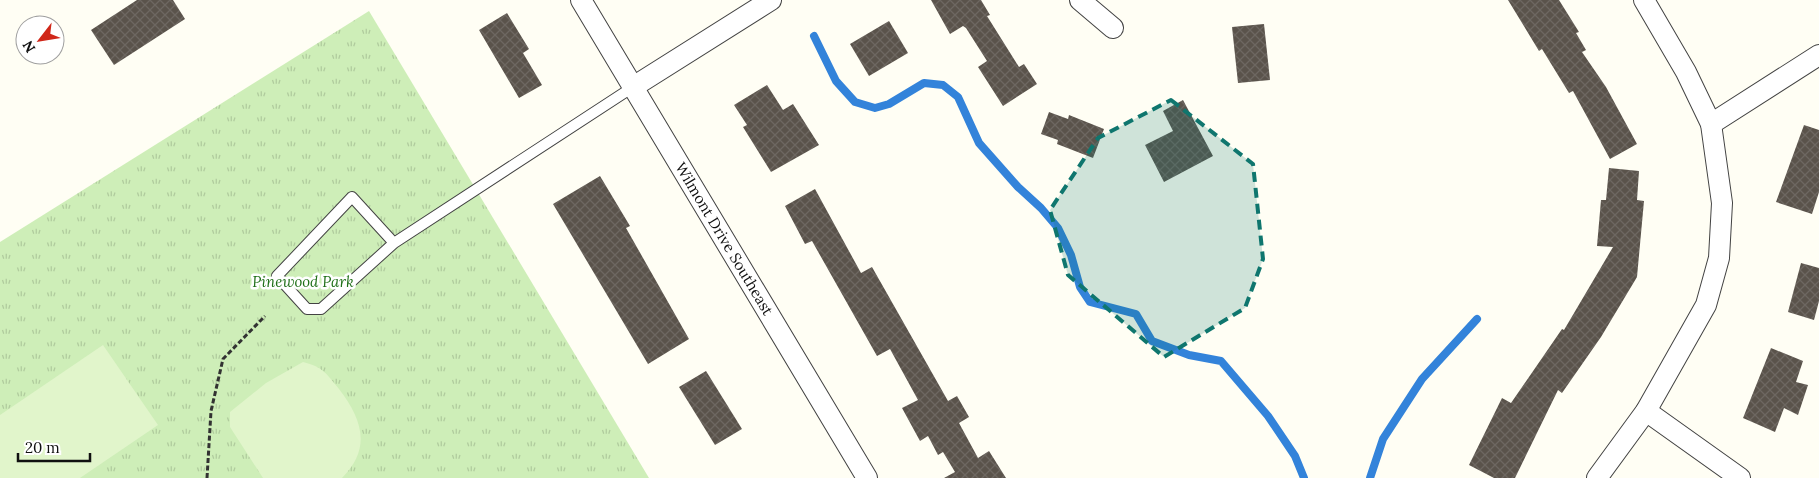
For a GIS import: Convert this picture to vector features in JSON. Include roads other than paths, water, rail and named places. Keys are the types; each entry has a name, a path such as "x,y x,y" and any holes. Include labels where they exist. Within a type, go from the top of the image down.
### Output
{"street":[{"name":"Wilmont Drive Southeast","path":"581,0 867,478"},
{"path":"633,87 771,0"},
{"path":"1080,0 1113,28"},
{"path":"1597,478 1646,411 1706,305 1719,258 1722,203 1711,124 1686,72 1644,0"},
{"path":"1711,124 1819,56"},
{"path":"1646,411 1740,478"}],"lane":[{"path":"394,243 352,197 277,276 307,308 321,309 394,243 633,87"}],"waterway":[{"path":"814,36 836,81 855,102 875,108 889,104 924,83 943,85 958,97 979,143 1058,228 1071,255 1080,287 1090,302 1136,314 1152,341 1189,355 1221,361 1268,416 1295,456 1304,478"},
{"path":"1370,478 1383,439 1422,379 1477,319"}],"park label":[{"name":"Pinewood Park","path":"303,282"}]}
